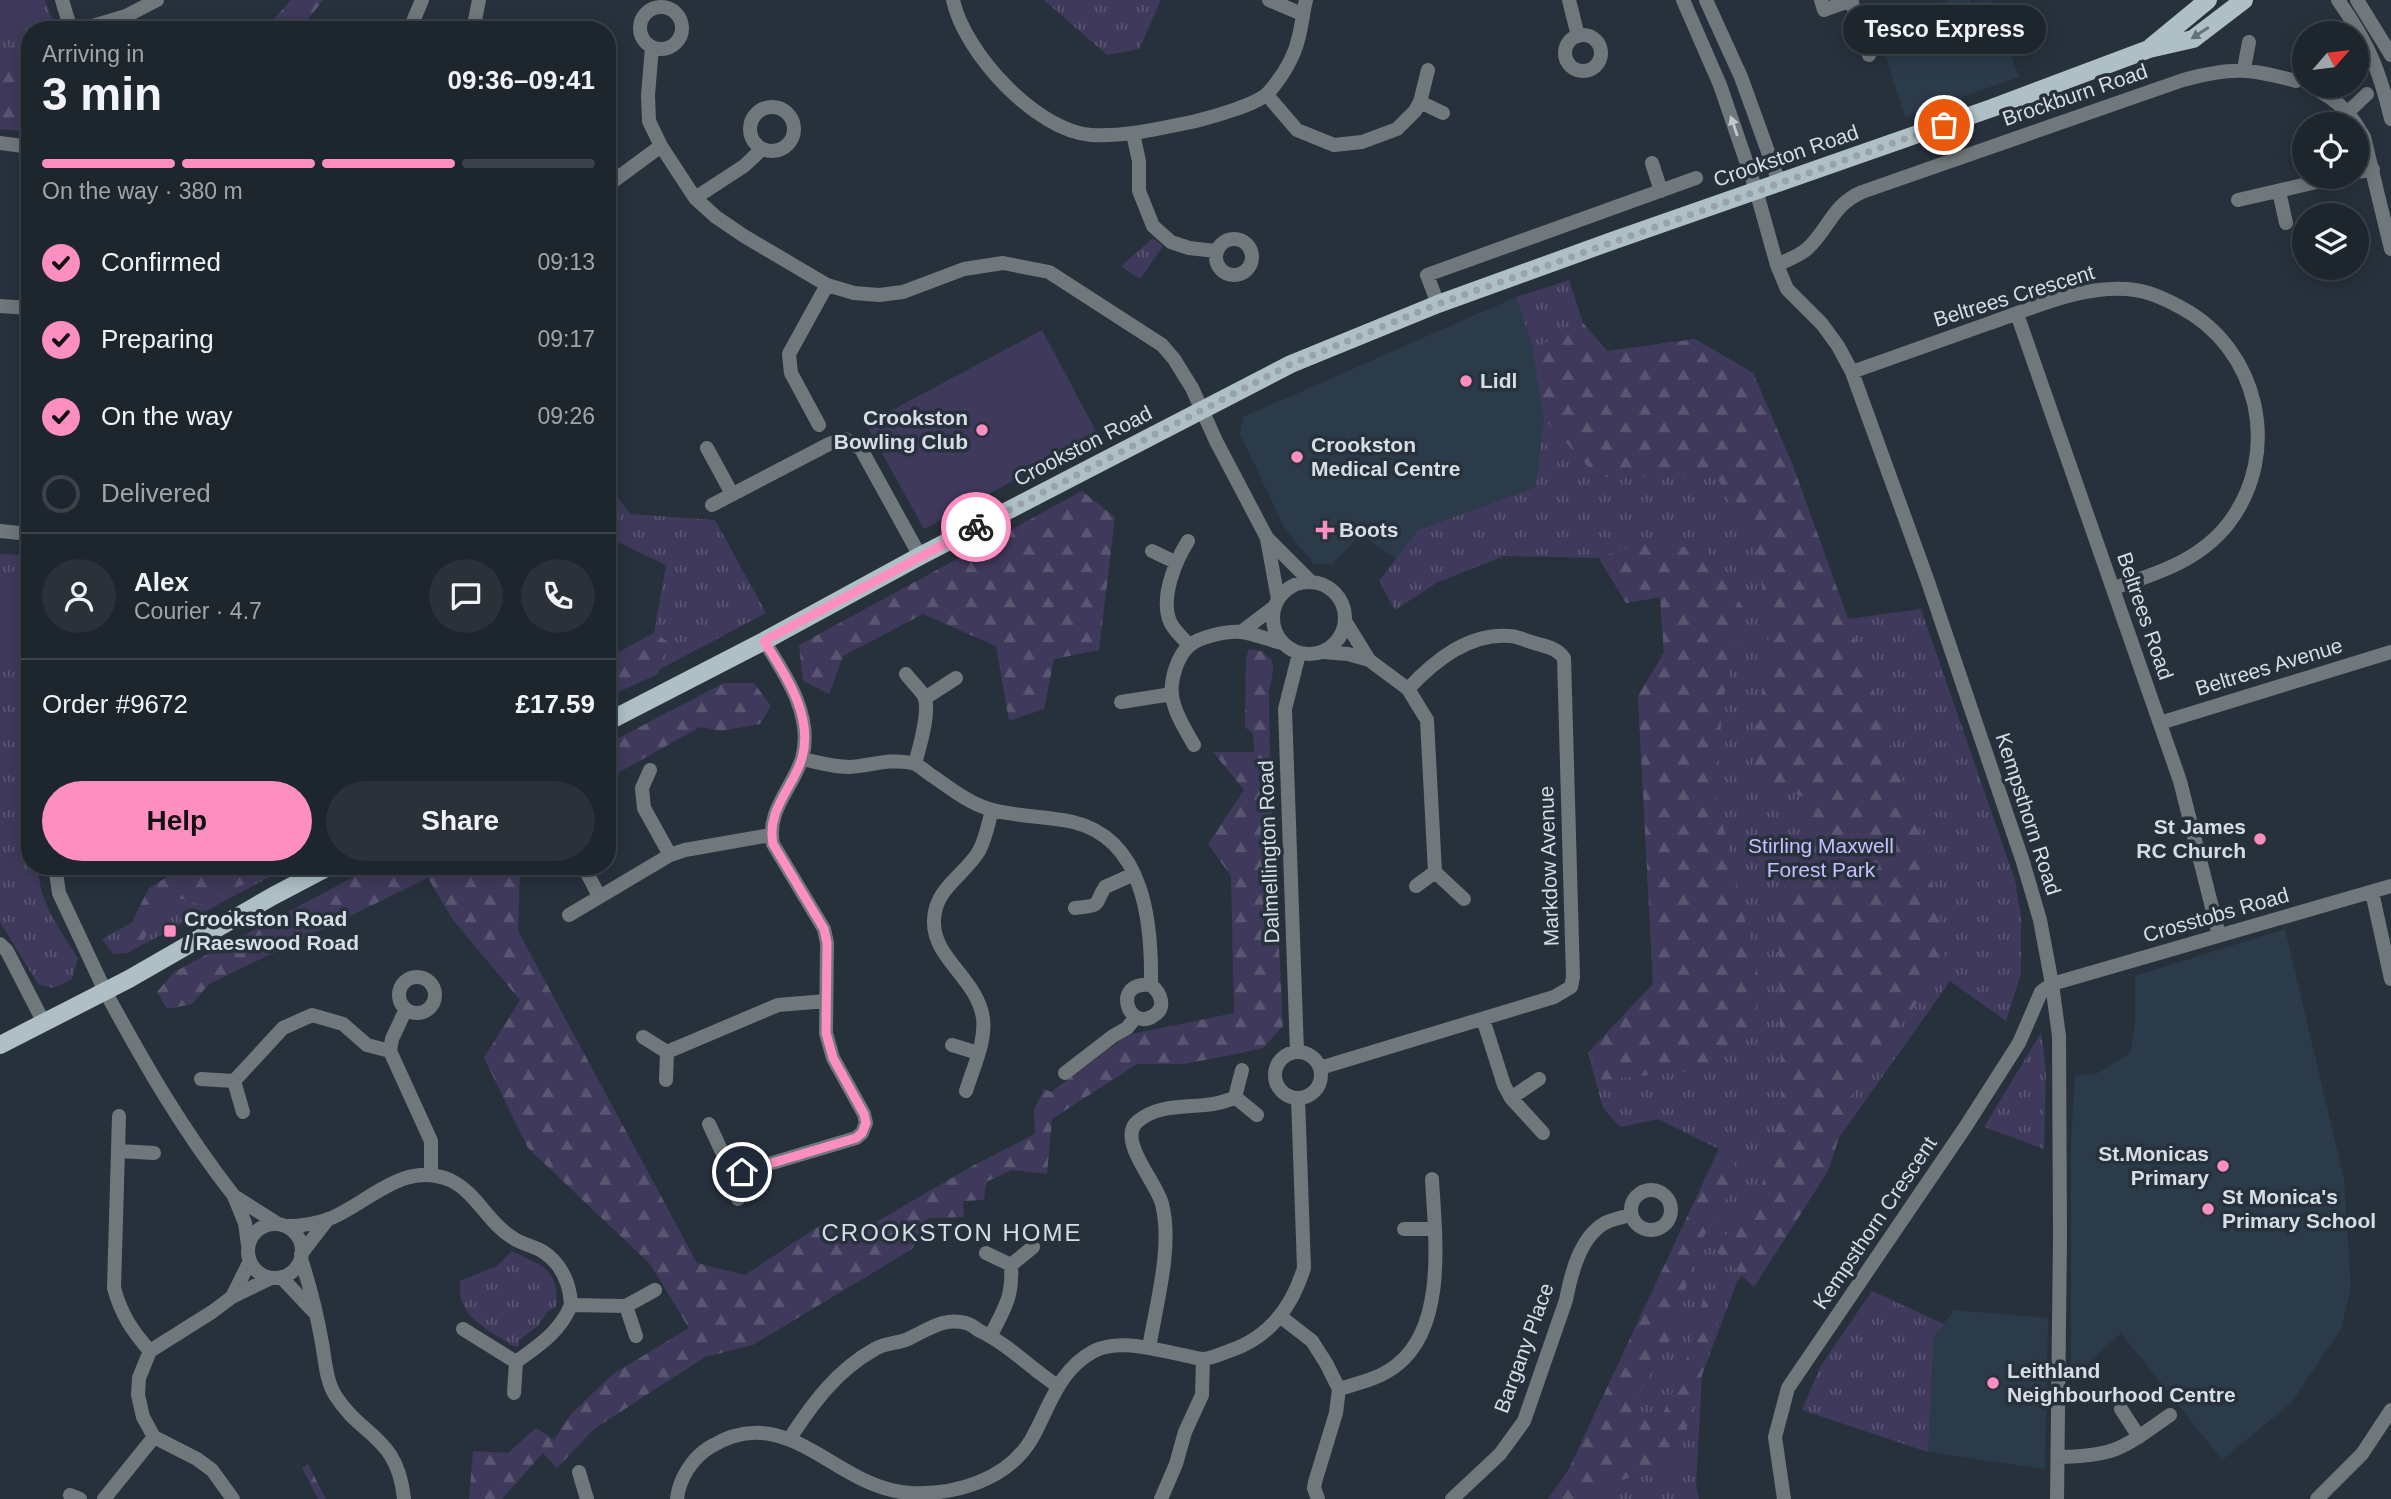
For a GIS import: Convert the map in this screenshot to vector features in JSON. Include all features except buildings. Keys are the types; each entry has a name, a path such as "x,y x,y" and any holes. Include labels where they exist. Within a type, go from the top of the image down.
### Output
{"main road":[{"name":"Crookston Road","path":"2148,49 2208,0"},
{"name":"Crookston Road","path":"616,717 1291,364 1438,304 1992,108 2148,49 2193,39 2244,0"},
{"path":"0,1045 105,991 313,875"}],"street":[{"path":"62,0 68,21"},
{"path":"109,21 126,16 157,0"},
{"path":"413,21 422,0"},
{"path":"475,21 479,0"},
{"path":"953,0 957,17 975,50 1005,85 1065,130 1089,135 1133,134 1220,116 1267,95 1288,65 1299,38 1304,7 1269,0"},
{"path":"1569,0 1578,36"},
{"name":"Kempsthorn Road","path":"1683,0 1720,85 1787,289 1822,324 1852,372 1927,579 2023,862 2040,920 2059,1036 2057,1499"},
{"path":"1706,0 1741,77 1779,182"},
{"path":"1821,0 1825,10 1851,0 1869,55"},
{"path":"2338,0 2386,72 2391,119"},
{"path":"2357,0 2391,55"},
{"path":"2244,69 2249,42"},
{"path":"652,47 649,121 661,146 695,198 716,217 744,236 827,285 854,293 879,295 903,292 964,269 1003,263 1049,272 1162,345 1192,388 1267,538 1311,582 1330,588 1338,595 1345,621 1369,660"},
{"name":"Brockburn Road","path":"1777,265 1805,251 1839,205 1862,192 2183,79 2212,72 2244,69 2292,80"},
{"path":"1267,95 1297,130 1334,145 1362,142 1397,129 1415,111 1428,70"},
{"path":"2332,98 2345,112"},
{"path":"1420,102 1443,113"},
{"path":"1133,134 1139,161 1139,191 1153,226 1171,242 1189,248 1216,251"},
{"path":"0,143 21,146"},
{"path":"616,179 661,146"},
{"path":"695,198 744,166 762,149"},
{"path":"2369,157 2391,249"},
{"path":"1652,163 1661,191"},
{"name":"Crookston Road","path":"1438,304 1427,275 1696,178"},
{"path":"2238,200 2292,188"},
{"path":"2279,191 2286,223"},
{"path":"819,425 791,373 789,354 827,285"},
{"name":"Beltrees Crescent","path":"1852,372 2076,294 2106,289 2137,290 2167,300 2193,313 2212,328 2248,379 2257,410 2259,439 2254,470 2244,497 2228,524 2208,545 2190,558 2169,569 2114,588"},
{"path":"0,306 21,307"},
{"name":"Beltrees Road","path":"2017,314 2180,781 2219,935"},
{"path":"712,505 829,444 845,439 861,449 920,556"},
{"path":"707,448 732,494"},
{"path":"0,531 21,533"},
{"path":"1267,538 1276,603 1273,624 1282,643"},
{"path":"1188,541 1175,562 1167,607 1169,620 1189,645"},
{"path":"1152,551 1175,562"},
{"path":"1241,632 1276,603 1291,586 1311,582"},
{"path":"1323,652 1338,640 1345,621"},
{"path":"1194,745 1178,717 1172,694 1176,669 1189,645 1216,634 1241,632 1282,643 1299,654 1348,654 1369,660 1408,689 1427,720 1435,872 1464,899"},
{"name":"Markdow Avenue","path":"1320,1068 1554,997 1571,987 1573,977 1564,658 1554,649 1512,636 1491,636 1449,652 1431,665 1408,689"},
{"path":"742,1172 856,1138 862,1133 866,1123 864,1114 829,1047 826,1033 827,943 824,929 773,844 771,835 778,803 802,759 804,728 786,675 764,641"},
{"name":"Beltrees Avenue","path":"2160,723 2391,652"},
{"name":"Dalmellington Road","path":"1297,1052 1285,709 1299,654"},
{"path":"906,674 925,698 923,730 915,764"},
{"path":"925,698 956,678"},
{"path":"1121,702 1172,694"},
{"path":"802,759 845,767 878,761 915,764 977,805 992,810 1074,822 1095,829 1123,853 1140,887 1152,943 1151,985"},
{"path":"650,770 642,788 644,808 670,855"},
{"path":"966,1091 983,1036 983,1020 979,1003 970,985 941,950 933,922 939,897 978,852 985,839 992,810"},
{"path":"569,915 670,855 771,835"},
{"path":"1416,886 1435,872"},
{"path":"1075,908 1093,906 1100,901 1105,887 1134,874"},
{"path":"56,875 59,893 105,991 163,1095 201,1153 234,1196 245,1223 250,1261 232,1297"},
{"path":"588,875 599,896"},
{"name":"Crosstobs Road","path":"2052,984 2391,886"},
{"path":"2372,892 2391,979"},
{"path":"0,944 7,951 44,1023"},
{"path":"1142,984 1151,985 1158,990 1162,999 1160,1009 1154,1016 1145,1019 1136,1017 1129,1011 1126,1002 1128,993 1142,984"},
{"name":"Kempsthorn Crescent","path":"1784,1499 1775,1437 1788,1388 1966,1126 2019,1043 2041,992 2052,984"},
{"path":"667,1052 778,1005 826,1001"},
{"path":"405,1009 392,1039 390,1051 431,1141 431,1174"},
{"path":"234,1081 283,1028 312,1015 343,1024 367,1045 390,1051"},
{"path":"1065,1073 1127,1028 1136,1017"},
{"path":"1483,1019 1504,1085 1511,1098 1543,1133"},
{"path":"643,1037 667,1052"},
{"path":"952,1045 978,1053"},
{"path":"666,1080 667,1052"},
{"path":"1297,1052 1307,1053 1315,1059 1320,1068 1321,1079 1317,1089 1309,1096 1298,1098 1282,1092 1275,1076 1281,1059 1297,1052"},
{"path":"1149,1348 1165,1248 1164,1214 1162,1201 1133,1147 1131,1131 1147,1114 1164,1108 1224,1103 1235,1097 1242,1070"},
{"path":"201,1079 234,1081"},
{"path":"1511,1098 1539,1079"},
{"path":"234,1081 243,1112"},
{"path":"1235,1097 1257,1115"},
{"path":"677,1499 682,1477 706,1449 721,1440 741,1434 765,1432 790,1438 822,1458 886,1487 908,1493 943,1492 987,1479 1016,1459 1030,1441 1057,1386 1072,1367 1098,1349 1114,1345 1149,1348 1203,1359 1239,1348 1257,1338 1281,1317 1296,1292 1304,1268 1298,1098"},
{"path":"120,1116 114,1288 130,1328 150,1351"},
{"path":"709,1124 723,1152 742,1172"},
{"path":"120,1152 154,1153"},
{"path":"738,1199 742,1172"},
{"path":"248,1245 256,1231 266,1225 302,1226 328,1219 397,1180 417,1174 431,1174 452,1181 466,1190 505,1232 542,1251 555,1262 570,1289 571,1305 555,1332 516,1362 514,1393"},
{"path":"1339,1389 1383,1374 1399,1363 1412,1350 1424,1329 1435,1274 1432,1179"},
{"path":"234,1196 298,1236 333,1391 342,1405 388,1448 402,1484 404,1499"},
{"name":"Bargany Place","path":"1452,1499 1495,1460 1524,1421 1566,1300 1570,1280 1593,1231 1631,1214"},
{"path":"233,1499 212,1470 197,1459 154,1437 143,1417 138,1395 139,1378 150,1351 232,1297 291,1272 328,1219"},
{"path":"1404,1228 1434,1229"},
{"path":"1011,1265 1033,1247"},
{"path":"986,1253 1011,1265"},
{"path":"250,1261 263,1275 276,1278 315,1313"},
{"path":"991,1335 1009,1299 1012,1284 1011,1265"},
{"path":"571,1305 626,1306 655,1290"},
{"path":"626,1306 636,1336"},
{"path":"1281,1317 1312,1341 1339,1389 1336,1413 1315,1482 1318,1499"},
{"path":"790,1438 810,1407 830,1383 852,1363 876,1348 893,1341 904,1341 948,1320 968,1323 991,1335 1057,1386"},
{"path":"463,1329 516,1362"},
{"path":"1161,1499 1176,1464 1185,1432 1202,1395 1203,1359"},
{"path":"2121,1409 2139,1437"},
{"path":"2317,1499 2362,1454 2391,1410"},
{"path":"2058,1457 2092,1456 2111,1452 2124,1447 2170,1415"},
{"path":"104,1499 154,1437"},
{"path":"579,1472 587,1499"}],"shaded area":[{"path":"1949,0 1970,0 1971,3 1991,0 2019,77 1905,117 1876,25"},
{"path":"1516,297 1533,349 1544,419 1537,487 1418,530 1396,559 1361,534 1332,564 1314,564 1285,529 1240,434 1243,417"},
{"name":"St Monica's Primary School","path":"2285,929 2344,1179 2351,1289 2341,1329 2291,1403 2222,1460 2121,1333 2071,1379 2071,1144 2075,1076 2096,1074 2130,1053 2135,1024 2135,976"},
{"path":"1954,1310 2048,1318 2045,1469 1928,1452 1934,1336"}],"green space":[{"path":"0,0 45,0 53,21 21,21 21,131 0,129"},
{"path":"0,0 25,0 34,21 21,21 21,30 8,36 0,18"},
{"path":"291,0 323,0 307,21 272,21"},
{"path":"1044,0 1161,0 1139,49 1107,55"},
{"path":"0,39 4,49 21,43 21,122 0,121"},
{"path":"1153,238 1163,246 1140,279 1121,266"},
{"name":"Stirling Maxwell Forest Park","path":"1569,280 1583,323 1607,351 1695,339 1753,373 1793,466 1848,619 1921,609 2015,880 2021,917 2021,974 2006,1021 1950,981 1737,1282 1702,1375 1696,1485 1699,1499 1593,1499 1612,1482 1626,1478 1568,1471 1719,1149 1658,1119 1620,1127 1603,1108 1588,1053 1653,984 1638,696 1664,653 1660,597 1626,603 1599,558 1504,556 1438,582 1395,610 1379,581 1418,530 1536,487 1544,419 1533,349 1516,297"},
{"path":"1583,323 1608,352 1695,339 1753,373 1793,466 1848,619 1923,841 1944,935 1945,967 1858,1079 1828,1171 1754,1287 1715,1250 1762,1185 1781,1104 1778,894 1812,856 1806,798 1751,775 1769,634 1757,553 1716,475 1598,477 1544,419 1533,349"},
{"name":"Crookston Bowling Club","path":"1042,330 1098,435 924,529 866,424"},
{"path":"1082,491 1115,517 1099,650 1054,659 1044,709 1009,721 996,646 923,614 843,656 829,694 803,681 799,645"},
{"path":"616,495 630,514 715,520 766,613 616,692 616,654 654,633 666,565 616,541"},
{"path":"1642,543 1705,549 1744,609 1722,703 1717,800 1758,976 1755,1028 1707,1069 1602,1080 1588,1053 1653,984 1638,696 1664,653 1660,597 1626,603 1599,558"},
{"path":"0,554 21,555 21,875 39,875 46,903 78,958 72,979 53,988 38,984 0,922"},
{"path":"0,594 19,594 18,666 0,666"},
{"path":"654,633 667,641 658,674 616,693 616,653"},
{"path":"1249,649 1261,651 1272,660 1273,671 1269,692 1270,773 1283,1026 1263,1048 1184,1064 1137,1064 1052,1119 1047,1174 1012,1170 986,1182 984,1200 963,1201 964,1217 928,1218 912,1249 753,1345 705,1357 594,1429 557,1468 543,1453 502,1499 469,1499 473,1451 508,1453 536,1428 554,1440 572,1413 613,1374 689,1328 650,1264 528,1148 484,1058 520,1000 453,920 428,878 209,984 192,1004 167,1009 157,992 174,972 358,875 520,875 518,931 697,1263 745,1275 822,1224 871,1225 974,1165 1035,1134 1034,1110 1044,1089 1051,1092 1128,1035 1234,1013 1231,876 1208,844 1244,790 1213,752 1254,752 1253,734 1245,727 1246,659"},
{"path":"724,683 754,683 771,706 760,724 720,731 700,727 616,774 616,739"},
{"path":"170,875 250,875 244,884 200,905 179,898 165,905 139,947 122,942 149,888"},
{"path":"217,875 273,875 127,953 113,954 102,939"},
{"path":"2041,1033 2046,1071 2044,1149 1984,1127"},
{"path":"1719,1149 1742,1172 1697,1248 1672,1337 1631,1409 1662,1416 1689,1353 1704,1296 1726,1294 1675,1467 1612,1482 1593,1499 1548,1499 1568,1471"},
{"path":"512,1251 547,1270 555,1284 556,1294 556,1307 547,1312 538,1326 519,1340 519,1347 513,1346 475,1320 463,1304 460,1293 460,1281 497,1266"},
{"path":"1872,1291 1944,1324 1934,1336 1928,1452 1802,1410 1820,1367"},
{"path":"308,1464 326,1499 318,1499 302,1468"}],"way so far":[{"path":"976,527 1291,364 1438,304 1944,125"}],"place":[{"name":"Tesco Express","path":"1944,125"},
{"name":"Lidl","path":"1466,381"},
{"name":"Crookston Bowling Club","path":"982,430"},
{"name":"Crookston Medical Centre","path":"1297,457"},
{"name":"Boots","path":"1325,530"},
{"name":"St James RC Church","path":"2260,839"},
{"name":"Crookston Road / Raeswood Road","path":"170,931"},
{"name":"St.Monicas Primary","path":"2223,1166"},
{"name":"St Monica's Primary School","path":"2208,1209"},
{"name":"Leithland Neighbourhood Centre","path":"1993,1383"}],"district":[{"name":"CROOKSTON HOME","path":"952,1233"}],"route":[{"path":"742,1172 856,1138 862,1133 866,1123 864,1114 829,1047 826,1033 827,943 824,929 773,844 771,835 778,803 802,759 804,728 786,675 764,641 976,527"}]}
